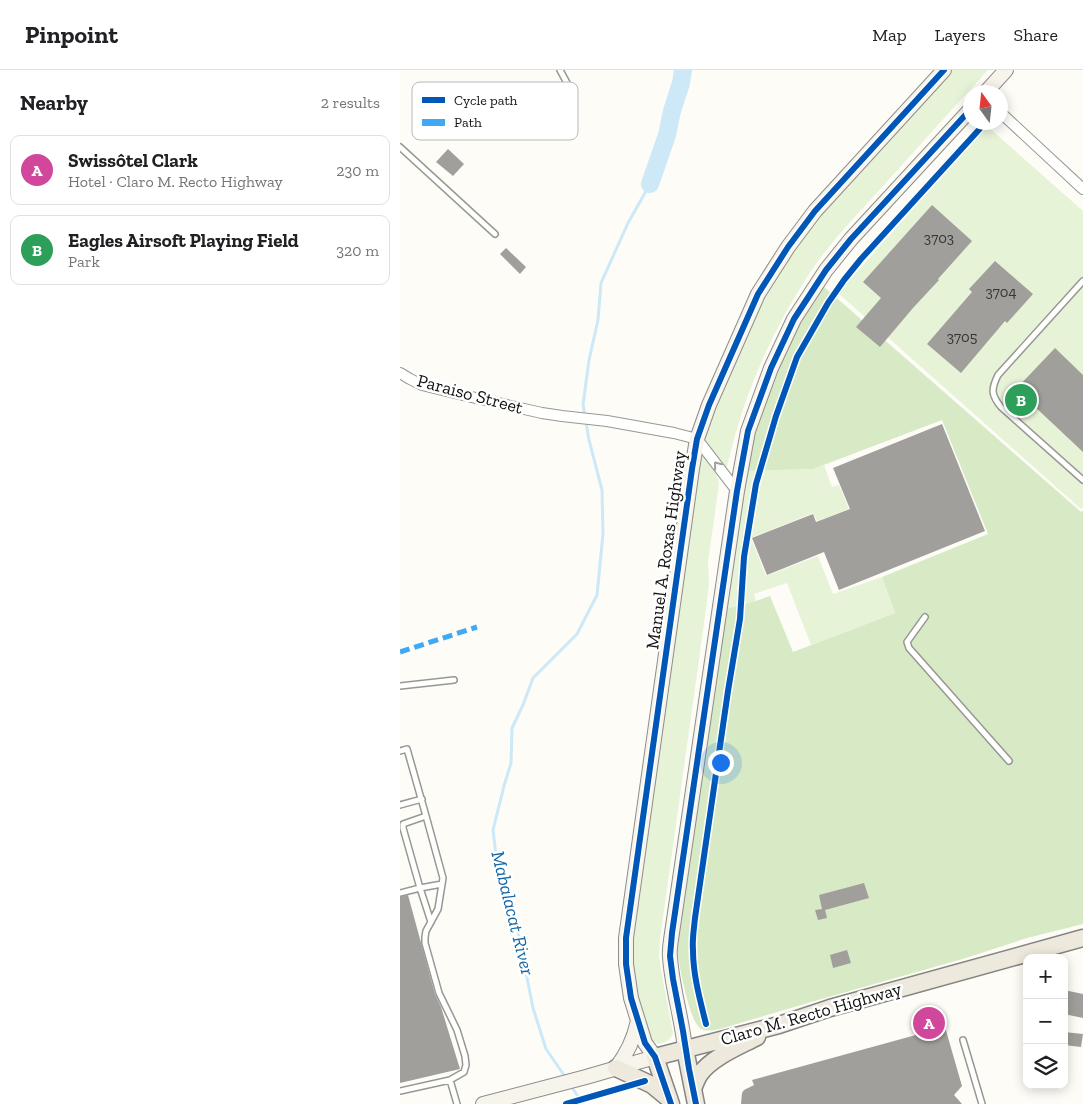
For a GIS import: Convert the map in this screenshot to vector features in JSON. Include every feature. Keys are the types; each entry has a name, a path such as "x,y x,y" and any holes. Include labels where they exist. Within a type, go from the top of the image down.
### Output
{"main road":[{"name":"Manuel A. Roxas Highway","path":"670,1102 655,1058 645,1043 632,998 626,964 626,938 697,439 709,405 758,294 788,247 815,211 944,70"},
{"path":"992,85 1006,70"},
{"path":"695,1096 670,956 737,491 748,431 771,368 794,319 826,270 851,239 963,118"},
{"name":"Claro M. Recto Highway","path":"483,1104 779,1025 830,1008 1083,938"},
{"path":"638,1020 636,1034 630,1048 616,1068 652,1085 670,1102"},
{"path":"695,1096 699,1075 704,1069 716,1060 779,1025"}],"street":[{"path":"1008,119 1083,188"},
{"name":"Paraiso Street","path":"400,373 422,385 435,389 542,413 607,421 697,439"},
{"path":"697,439 737,491"}],"lane":[{"path":"560,70 566,82"},
{"path":"400,147 495,234"},
{"path":"1083,281 998,375 992,388 996,401 1001,407 1083,480"},
{"path":"925,617 908,642 909,648 1009,761"},
{"path":"400,686 454,680"},
{"path":"400,751 407,749 443,878 438,909 426,931 425,943 439,993 457,1030 466,1065 464,1072 450,1080 400,1091"},
{"path":"400,805 422,799"},
{"path":"426,816 405,823 403,826 431,922"},
{"path":"400,893 442,884"},
{"path":"963,1040 982,1104"},
{"path":"450,1080 457,1104"}],"green space":[{"path":"950,70 988,70 974,85 963,85 963,98 842,232 813,269 791,303 768,348 748,394 726,467 709,448 706,434 742,334 798,239"},
{"path":"983,130 992,130 1083,211 1083,507 1081,509 838,293"},
{"path":"823,286 1081,512 1083,510 1083,924 1027,938 966,958 720,1029 706,1030 701,1029 693,1018 682,977 678,949 726,609 770,596 793,652 895,613 882,577 988,534 942,420 813,469 748,471 764,402 790,340"},
{"path":"701,452 715,471 719,484 708,562 709,584 706,609 660,939 659,956 673,1033 667,1041 658,1044 652,1039 637,993 630,947"},
{"path":"824,465 832,487 839,485 849,509 817,521 813,513 751,538 766,576 818,556 833,594 882,577 895,613 811,645 787,583 754,594 756,601 726,609 748,471 813,469"}],"building":[{"path":"448,149 464,164 453,176 436,162"},
{"path":"932,205 972,241 880,347 856,327 881,298 863,282"},
{"path":"506,248 526,267 520,274 500,254"},
{"path":"995,261 1033,294 1007,323 1005,321 961,373 927,344 972,292 969,289"},
{"path":"1055,348 1083,375 1083,452 1016,389"},
{"path":"942,424 985,531 839,590 824,552 767,575 752,538 813,514 816,522 850,509 833,468"},
{"path":"864,883 869,898 825,910 827,918 818,920 815,910 822,909 819,895"},
{"path":"408,895 435,994 441,1007 460,1069 400,1083 400,897"},
{"path":"847,950 851,963 833,968 830,955"},
{"path":"1068,991 1083,994 1083,1018 1068,1015"},
{"path":"945,1027 962,1086 954,1095 962,1104 741,1104 744,1090 754,1085 752,1080"},
{"path":"1068,1032 1083,1034 1081,1047 1068,1045"}],"waterway":[{"path":"650,184 667,135 683,70"},
{"name":"Mabalacat River","path":"585,416 583,405 589,360 598,320 601,283 628,223 650,184"},
{"name":"Mabalacat River","path":"566,1078 546,1049 533,1008 518,932 497,864 493,830 511,763 512,728 533,678 577,634 597,595 603,534 602,490 586,422"},
{"name":"Mabalacat River","path":"571,1086 583,1104"}],"marked path":[{"path":"400,652 477,627"}],"cycle path":[{"path":"671,1104 655,1057 645,1043 631,998 626,964 626,938 697,439 709,405 758,294 788,247 815,211 944,70"},
{"path":"696,1104 670,956 737,491 748,431 771,368 794,319 826,270 851,239 963,118"},
{"path":"706,1024 694,969 693,942 695,918 740,619 744,557 756,484 776,416 797,357 828,303 844,280 979,130"},
{"path":"566,1104 645,1081"}],"place":[{"name":"Eagles Airsoft Playing Field","path":"1021,400"},
{"name":"Swissôtel Clark","path":"929,1023"}]}
